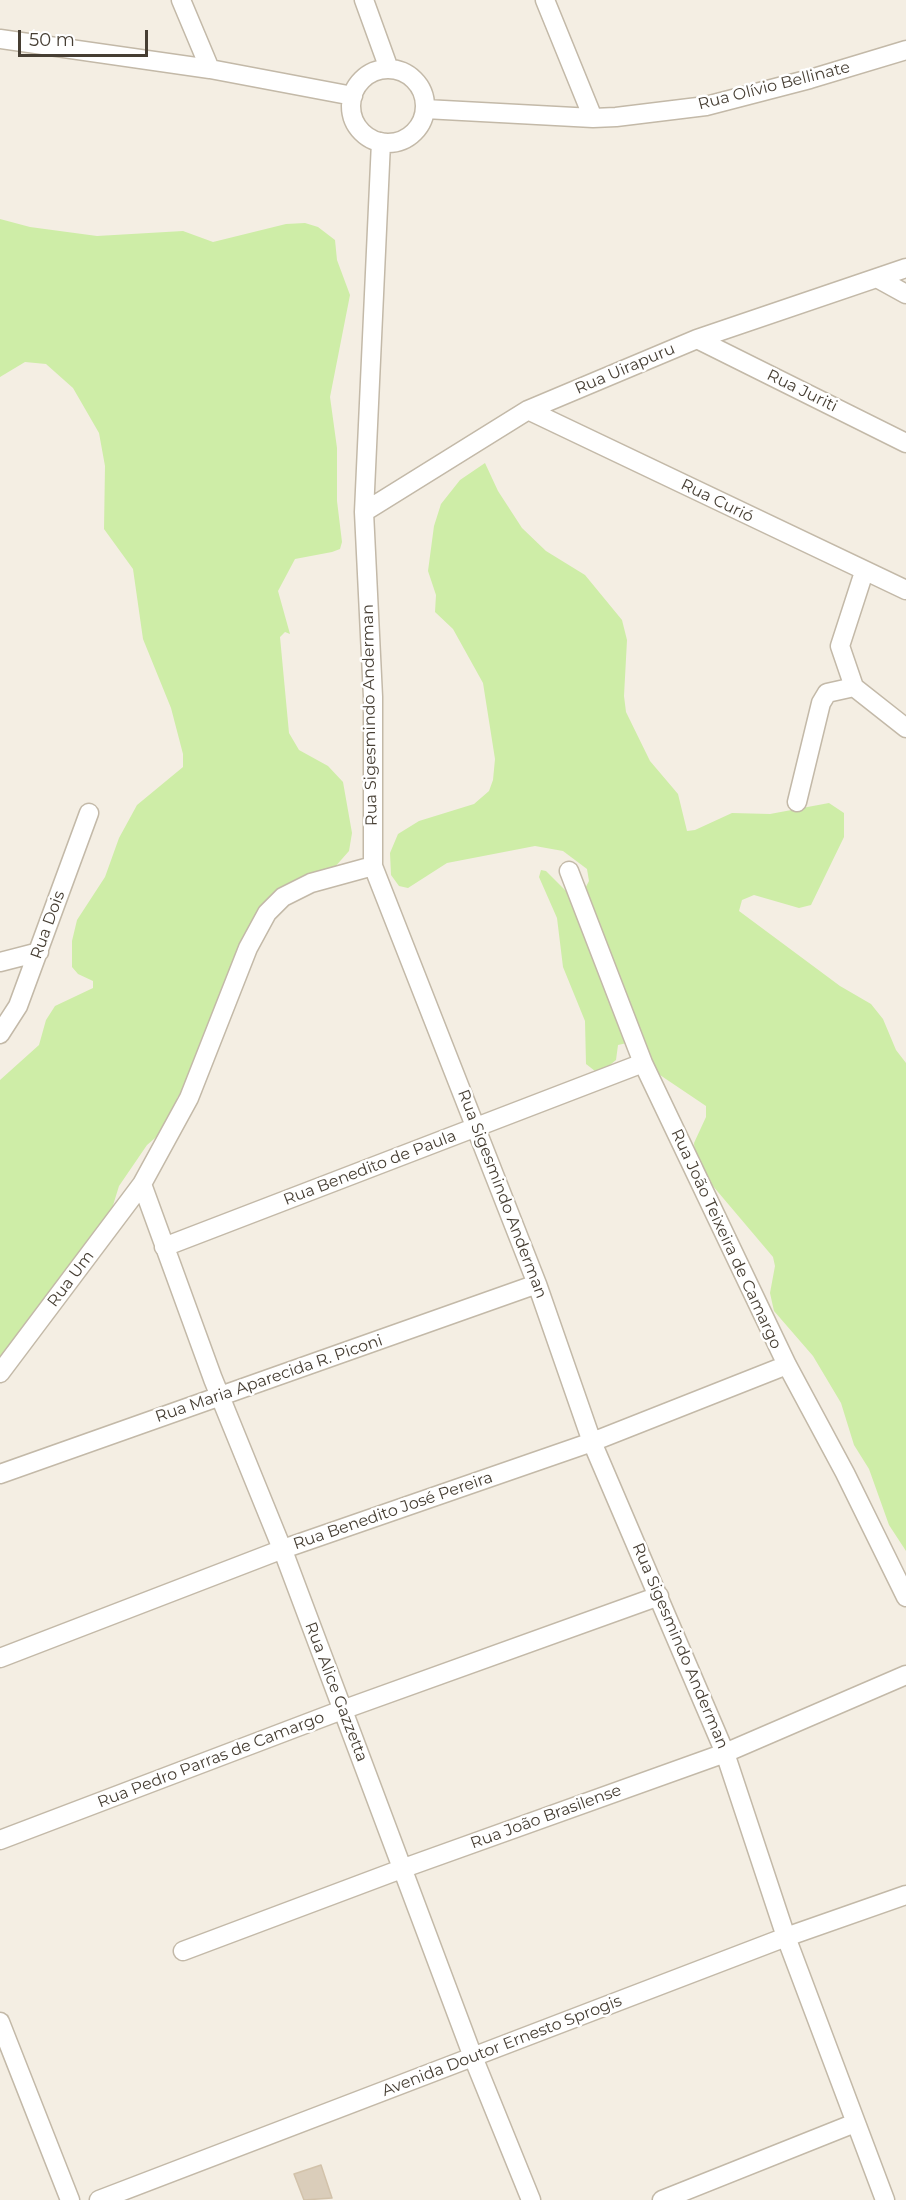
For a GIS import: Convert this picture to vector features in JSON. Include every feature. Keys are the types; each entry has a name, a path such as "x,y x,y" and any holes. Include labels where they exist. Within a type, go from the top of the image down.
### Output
{"street":[{"path":"181,0 210,69"},
{"path":"364,0 389,69"},
{"path":"545,0 593,118"},
{"path":"0,39 210,69 352,96"},
{"name":"Rua Olívio Bellinate","path":"425,109 593,118 706,106 810,79 906,50"},
{"path":"389,69 411,77 422,92 425,109 422,121 410,135 394,142 381,142 369,138 354,120 351,108 352,96 366,76 389,69"},
{"name":"Rua Sigesmindo Anderman","path":"381,142 364,512 373,697 373,866 477,1126 537,1284 592,1442 725,1753 786,1937 885,2200"},
{"name":"Rua Uirapuru","path":"364,512 528,410 697,339 906,268"},
{"path":"877,278 906,294"},
{"name":"Rua Juriti","path":"697,339 906,443"},
{"name":"Rua Curió","path":"528,410 864,572 906,590"},
{"path":"864,572 840,646 854,687 906,728"},
{"path":"797,802 821,703 827,693 854,687"},
{"name":"Rua Dois","path":"0,1034 18,1006 89,813"},
{"name":"Rua Um","path":"0,1374 142,1184 189,1098 248,948 267,913 283,897 312,883 373,866"},
{"name":"Rua João Teixeira de Camargo","path":"569,871 643,1063 787,1365 845,1473 906,1597"},
{"path":"0,962 39,952"},
{"name":"Rua Benedito de Paula","path":"164,1247 643,1063"},
{"name":"Rua Alice Gazzetta","path":"142,1184 220,1396 283,1549 342,1710 404,1868 473,2057 531,2200"},
{"name":"Rua Maria Aparecida R. Piconi","path":"0,1474 537,1284"},
{"name":"Rua Benedito José Pereira","path":"0,1658 283,1549 592,1442 787,1365"},
{"name":"Rua Pedro Parras de Camargo","path":"0,1840 342,1710 659,1596"},
{"name":"Rua João Brasilense","path":"183,1951 404,1868 725,1753 906,1675"},
{"name":"Avenida Doutor Ernesto Sprogis","path":"99,2200 786,1937 906,1895"},
{"path":"0,2023 70,2200"},
{"path":"662,2200 855,2123"}],"green space":[{"path":"0,219 30,227 97,236 183,231 213,242 286,224 305,223 318,227 335,240 337,260 350,295 330,397 337,448 337,501 342,542 340,549 332,552 295,559 278,591 290,634 285,632 280,637 289,733 299,750 328,766 343,782 352,833 349,851 334,868 289,886 195,1072 177,1098 175,1121 147,1145 119,1186 98,1254 0,1363 0,1080 39,1045 46,1020 55,1006 93,988 93,981 78,974 72,967 72,941 77,920 105,877 119,838 137,805 183,767 183,754 171,708 143,639 133,569 104,529 105,466 99,433 73,388 46,364 25,362 0,377"},
{"path":"485,463 498,491 522,528 546,551 585,575 622,620 627,640 624,696 626,712 650,761 678,794 687,831 695,830 732,813 770,814 829,803 844,813 844,837 811,905 799,908 754,895 742,900 739,911 840,986 871,1004 883,1019 896,1050 906,1063 906,1551 889,1525 869,1469 854,1445 841,1403 813,1356 774,1311 770,1293 775,1266 773,1257 696,1166 694,1143 706,1117 706,1106 654,1071 627,1043 618,1045 616,1060 605,1069 595,1071 586,1064 585,1021 563,967 557,918 539,877 541,870 546,871 573,898 579,900 589,881 587,869 563,851 535,846 447,863 408,888 399,886 391,875 390,853 398,834 419,821 474,804 489,791 493,780 495,759 483,683 453,629 435,612 436,595 428,571 434,526 441,504 460,480"}],"building":[{"path":"321,2165 332,2198 304,2200 294,2174"}]}
